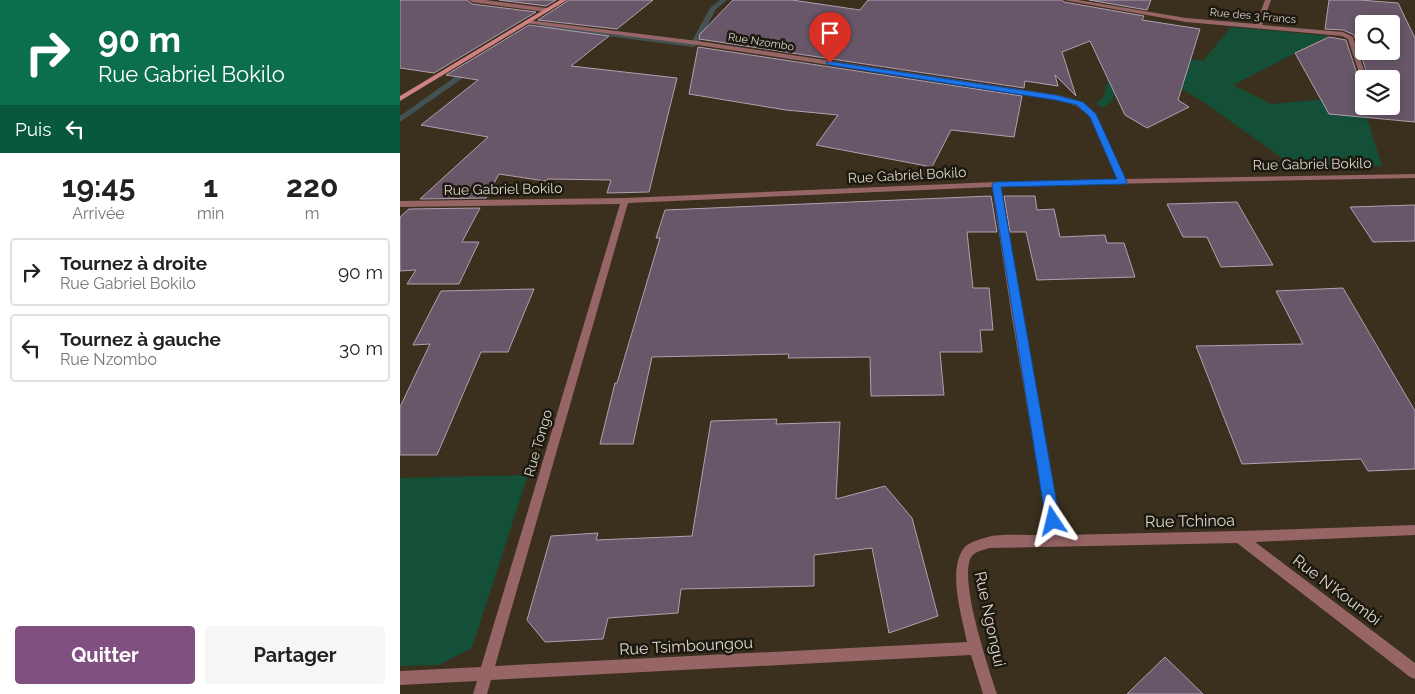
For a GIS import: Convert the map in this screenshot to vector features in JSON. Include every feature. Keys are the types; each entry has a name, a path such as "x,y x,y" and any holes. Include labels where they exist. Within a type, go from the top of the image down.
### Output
{"street":[{"path":"472,0 546,10"},
{"path":"400,99 404,94 564,0"},
{"name":"Rue des 3 Francs","path":"1067,0 1186,20 1348,36 1351,38 1361,70"},
{"path":"1258,26 1268,0"},
{"name":"Rue Nzombo","path":"527,22 698,43 1055,97 1080,104 1093,116 1122,182"},
{"name":"Rue Gabriel Bokilo","path":"400,204 625,201 996,184 1415,176"},
{"path":"996,184 1017,318 1056,539"},
{"name":"Rue Tongo","path":"480,694 625,201"},
{"name":"Rue Tchinoa","path":"968,552 988,542 1056,539 1239,537 1415,530"},
{"name":"Rue N'Koumbi","path":"1239,537 1415,672"},
{"name":"Rue Ngongui","path":"968,552 961,564 962,581 975,648 990,694"},
{"name":"Rue Tsimboungou","path":"400,678 975,648"}],"green space":[{"path":"1231,27 1329,36 1233,85 1271,104 1355,96 1355,115 1366,115 1382,166 1295,167 1202,101 1129,58 1112,101 1103,108 1096,103 1103,98 1117,47 1203,61"},
{"path":"528,475 472,648 439,665 400,666 400,478"}],"building":[{"path":"400,0 467,0 472,4 536,12 434,73 400,68"},
{"path":"499,0 556,0 546,6"},
{"path":"569,0 653,0 617,29 538,20"},
{"path":"733,0 792,0 860,10 868,0 1062,0 1064,2 1144,16 1142,20 1200,29 1178,100 1189,107 1147,128 1125,115 1090,41 1062,52 1076,96 1055,75 1058,86 1025,81 1024,88 699,39 700,34"},
{"path":"1089,0 1151,0 1147,10"},
{"path":"1329,0 1398,3 1415,38 1415,122 1329,114 1295,53 1329,37 1346,40 1356,70 1355,115 1400,115 1400,70 1366,70 1363,60 1400,60 1400,15 1355,15 1355,38 1354,35 1343,30 1325,29"},
{"path":"529,25 609,36 571,66 677,78 649,192 607,193 611,180 548,179 545,181 499,174 486,198 420,199 488,137 421,125 478,80 446,75"},
{"path":"698,47 1022,96 1014,137 951,130 932,167 816,145 838,115 786,110 689,94"},
{"path":"991,196 997,232 967,232 973,288 989,288 993,330 980,330 982,352 940,352 944,395 871,396 870,357 788,358 789,354 652,357 633,444 600,444 615,383 617,383 660,238 656,238 665,210"},
{"path":"1004,196 1035,196 1037,210 1054,209 1060,237 1105,235 1107,243 1124,243 1135,277 1037,280 1026,232 1010,232"},
{"path":"1237,202 1273,265 1221,267 1207,237 1183,237 1167,204"},
{"path":"1415,205 1415,241 1373,242 1350,207"},
{"path":"480,208 462,242 479,242 459,284 407,284 416,270 400,271 400,217 409,209"},
{"path":"1343,288 1415,411 1415,469 1368,471 1361,459 1242,464 1196,346 1303,344 1276,291"},
{"path":"534,289 508,352 481,352 437,455 400,455 400,407 430,344 413,345 441,291"},
{"path":"777,419 776,424 840,422 836,499 885,486 912,518 938,616 889,633 872,548 814,555 814,586 681,589 678,613 608,618 603,639 545,642 527,620 551,536 598,533 596,540 692,536 711,421"},
{"path":"1165,657 1203,694 1127,694"}],"waterway":[{"path":"528,35 543,26 693,45 713,8 724,0"},
{"path":"400,120 472,69"}],"route":[{"path":"830,63 1055,97 1080,104 1093,116 1122,182 996,184 1017,318 1053,521"}]}
